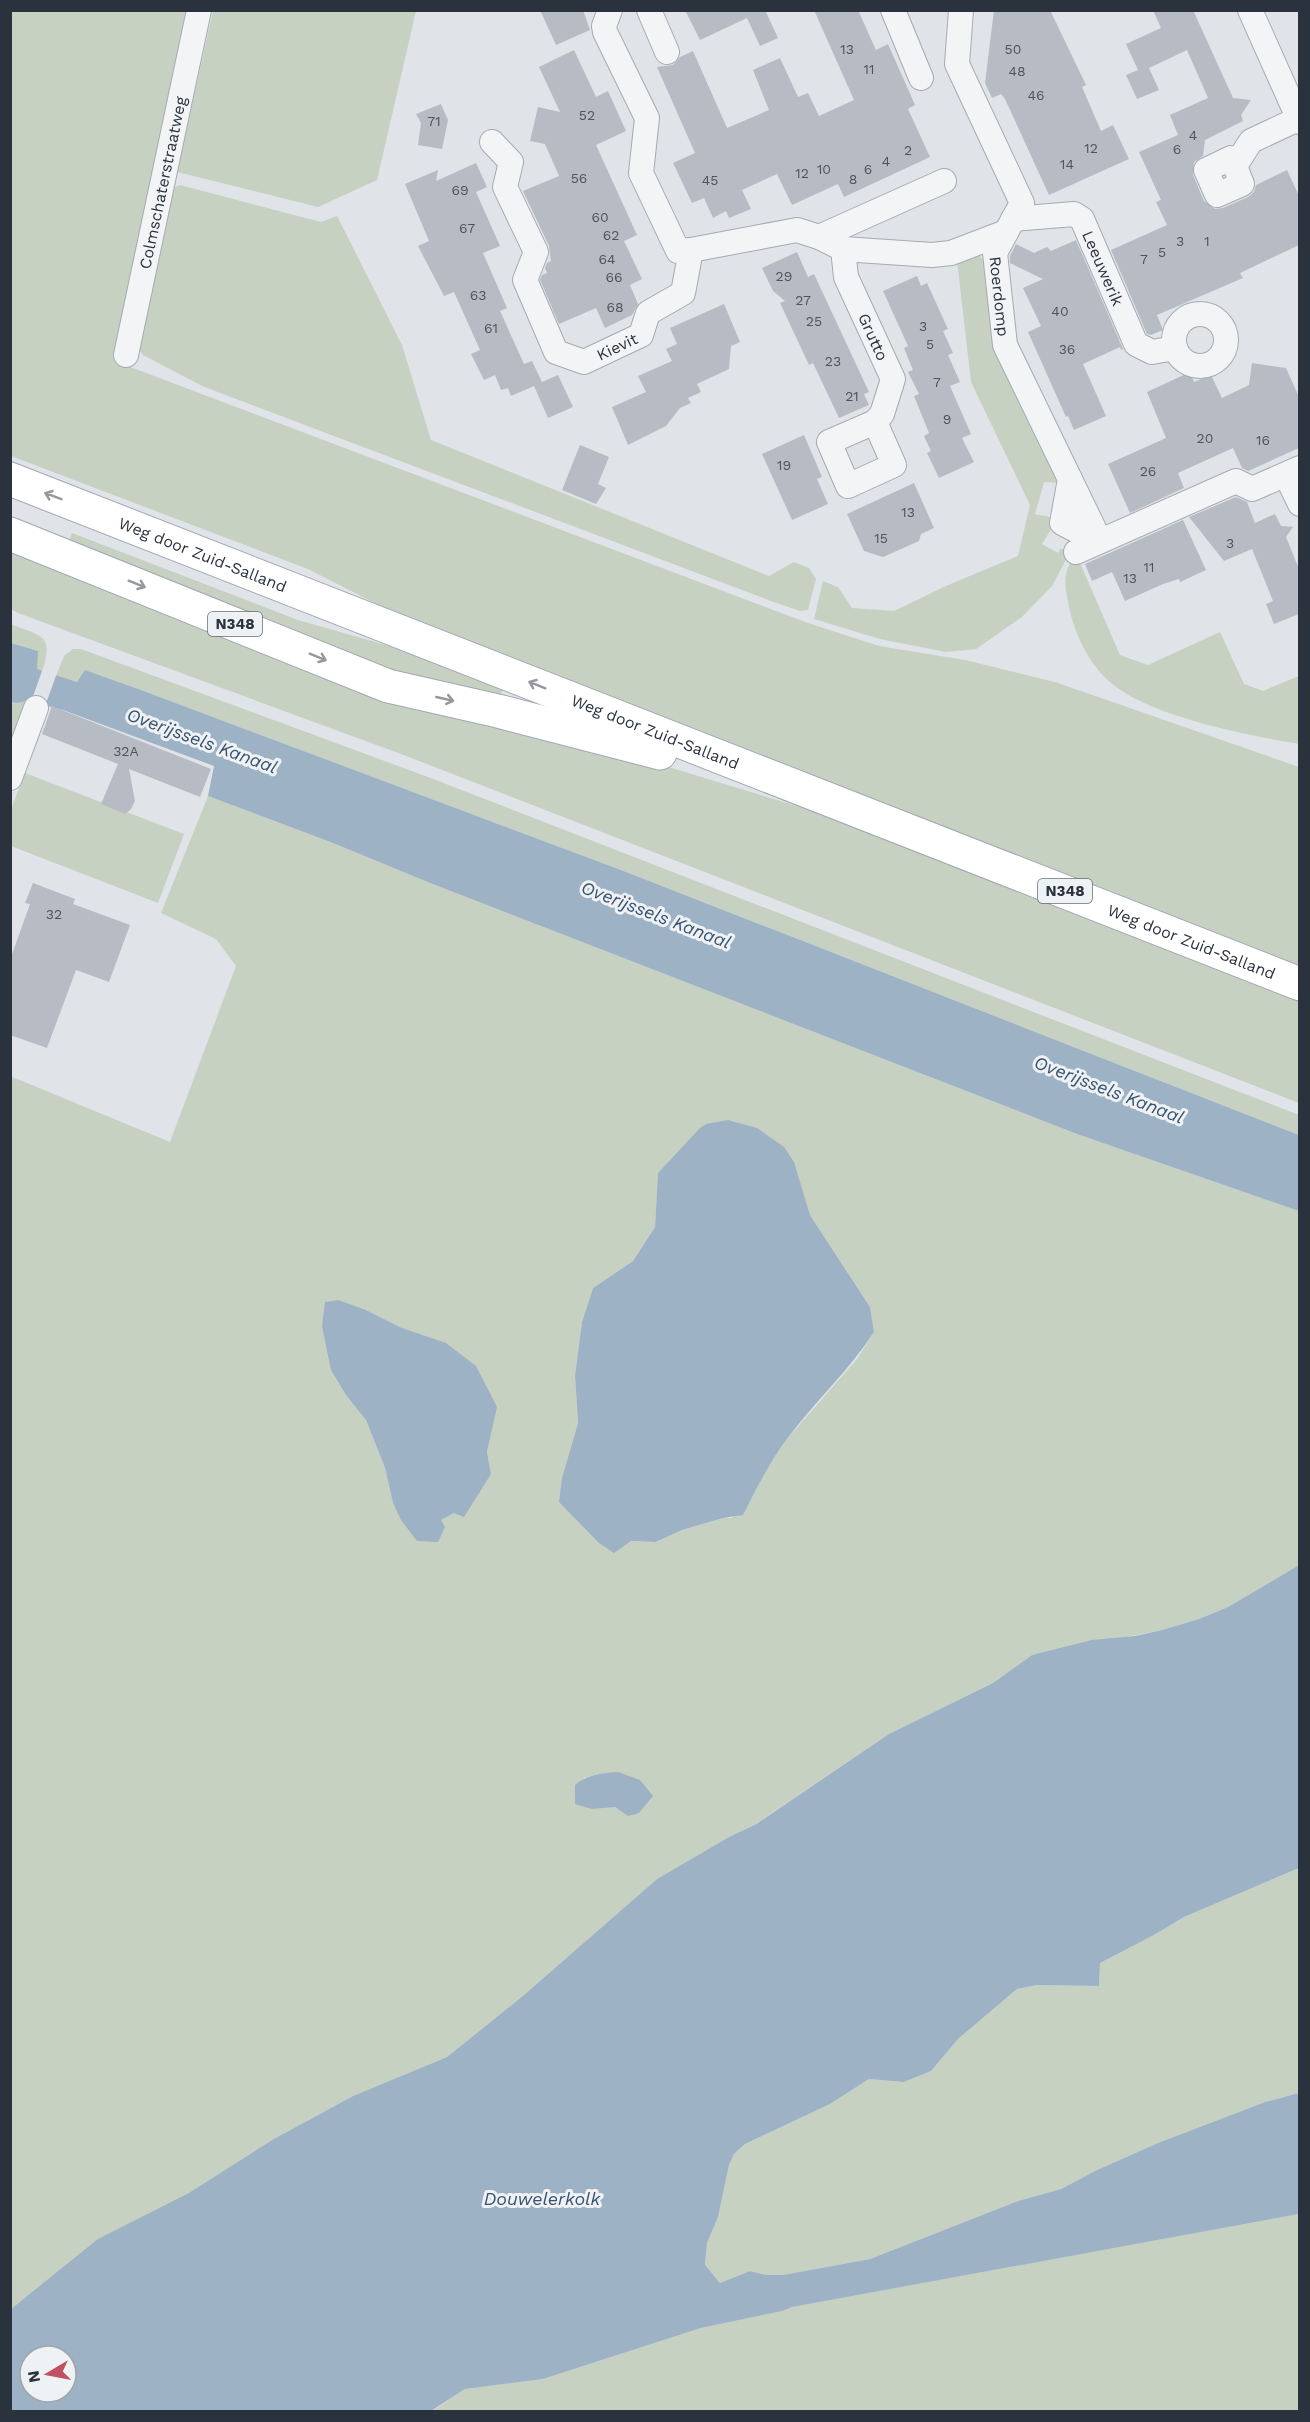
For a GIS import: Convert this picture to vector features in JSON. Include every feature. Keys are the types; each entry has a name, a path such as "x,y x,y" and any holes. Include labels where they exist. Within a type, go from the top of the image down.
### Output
{"main road":[{"name":"Weg door Zuid-Salland","path":"10,479 1299,984"},
{"name":"N348","path":"10,534 388,686 510,714 830,799"}],"street":[{"name":"Colmschaterstraatweg","path":"126,355 199,10"},
{"path":"610,10 604,26 605,32 647,118 641,172 678,251 797,230 819,237 843,249 894,254 951,253 1010,225"},
{"path":"649,10 667,52"},
{"path":"893,10 921,78"},
{"name":"Roerdomp","path":"961,10 957,64 1022,203 995,254 1005,345 1099,541"},
{"path":"1235,166 1251,141 1299,120 1250,10"},
{"name":"Kievit","path":"492,142 511,162 505,187 536,252 525,280 556,352 584,362 641,335 648,312 683,293 692,250"},
{"path":"819,237 944,181"},
{"name":"Leeuwerik","path":"1010,225 1074,214 1082,219 1136,344 1152,352 1174,348"},
{"name":"Grutto","path":"843,249 846,277 893,379 882,414 875,422"},
{"path":"1076,552 1236,481 1252,489 1293,471 1299,504"},
{"path":"10,778 36,708"}],"green space":[{"path":"10,11 192,11 117,362 808,623 879,646 965,660 1055,682 1299,767 1299,968 404,618 308,569 11,456"},
{"path":"213,11 416,11 377,180 318,207 177,172"},
{"path":"180,185 321,222 337,216 402,345 431,440 769,576 794,562 809,568 816,579 808,610 800,611 771,601 202,386 143,355 135,345 170,189"},
{"path":"978,254 987,265 1062,483 1044,482 1035,514 1055,518 1042,544 1058,553 1061,548 1069,554 1052,586 1022,617 976,649 946,652 880,639 814,619 823,581 838,587 852,608 894,611 948,585 1018,556 1030,505 971,382 957,260"},
{"path":"72,533 298,620 396,648 503,688 498,704 398,675 67,546"},
{"path":"10,552 662,765 820,813 1299,1000 1299,1103 401,754 18,613 11,609"},
{"path":"1077,556 1120,655 1148,665 1220,632 1244,684 1263,691 1299,676 1299,744 1227,730 1174,715 1127,694 1110,682 1089,657 1072,617 1066,593 1066,573 1068,566"},
{"path":"10,624 42,638 47,650 42,671 36,669 38,651 11,643"},
{"path":"73,649 81,649 428,777 1299,1115 1299,1135 621,870 141,690 85,670 78,682 56,676 64,656"},
{"path":"11,702 30,702 11,750"},
{"path":"25,773 184,834 158,903 11,846 10,812"},
{"path":"208,796 1077,1134 1299,1211 1299,1565 1228,1607 1199,1619 1162,1630 1032,1655 993,1683 889,1734 755,1824 657,1879 524,1995 447,2057 353,2096 272,2140 11,2309 10,1076 170,1142 236,966 216,939 161,913","holes":["706,1124 805,1201 810,1215 870,1307 874,1332 857,1359 787,1439 732,1518 723,1518 682,1530 657,1542 631,1541 577,1519 560,1502 562,1478 578,1423 575,1375 582,1322 593,1288 633,1261 655,1227 658,1173","366,1310 402,1328 492,1429 487,1452 491,1474 454,1513 441,1520 393,1503 385,1468 366,1420","618,1772 647,1802 639,1813 628,1815 615,1807 583,1778"]},
{"path":"1299,1868 1299,2093 1265,2102 1158,2143 1061,2189 1018,2201 870,2259 783,2275 766,2275 750,2271 720,2283 705,2266 707,2243 718,2217 729,2165 734,2154 745,2144 830,2104 869,2079 904,2082 931,2071 958,2039 1017,1989 1037,1985 1099,1986 1100,1963 1184,1917"},
{"path":"1299,2214 1299,2411 431,2412 465,2389 543,2379 701,2328 782,2311 791,2307"}],"water":[{"name":"Overijssels Kanaal","path":"11,643 38,651 37,669 77,682 85,670 141,690 621,870 1299,1135 1299,1211 1077,1134 208,796 214,766 63,710 27,701 11,702"},
{"path":"728,1120 757,1128 784,1147 794,1162 810,1215 870,1307 874,1332 780,1448 743,1515 723,1518 682,1530 656,1542 631,1541 614,1553 599,1543 559,1502 562,1478 578,1423 575,1375 582,1322 593,1288 633,1261 655,1227 658,1173 700,1128 706,1124"},
{"path":"338,1300 366,1310 402,1328 446,1343 476,1366 497,1407 487,1452 491,1474 464,1517 454,1513 441,1520 445,1527 438,1542 417,1541 401,1520 393,1503 385,1468 366,1420 346,1395 331,1370 322,1326 325,1302"},
{"name":"Douwelerkolk","path":"1299,1565 1299,1868 1184,1917 1100,1963 1099,1986 1037,1985 1017,1989 958,2039 931,2071 904,2082 869,2079 830,2104 745,2144 734,2154 729,2165 718,2217 707,2243 705,2265 720,2283 750,2271 766,2275 783,2275 870,2259 1018,2201 1061,2189 1158,2143 1265,2102 1299,2093 1299,2214 792,2307 701,2328 543,2379 465,2389 431,2411 11,2411 11,2309 98,2239 189,2193 272,2140 353,2096 447,2057 524,1995 657,1879 756,1824 889,1734 993,1683 1032,1655 1092,1640 1135,1636 1199,1619 1228,1607"},
{"path":"618,1772 640,1780 653,1796 639,1813 628,1816 615,1807 592,1809 575,1804 575,1785 580,1781 595,1775"}],"pier":[{"path":"43,668 57,673 44,709 30,705"}],"building":[{"path":"540,10 583,10 590,30 556,45"},
{"path":"685,10 765,10 778,38 760,46 747,18 700,40"},
{"path":"814,10 858,10 876,50 888,44 915,105 908,109 930,157 844,197 838,184 792,205 777,174 742,190 751,209 729,218 726,211 713,218 704,198 692,203 673,163 695,153 657,67 673,65 680,57 693,51 727,128 769,110 753,70 780,58 798,97 808,93 819,116 854,100"},
{"path":"994,10 1050,10 1086,85 1082,87 1101,131 1113,125 1129,159 1049,195 1005,99 1001,94 992,98 985,83"},
{"path":"1153,10 1193,10 1233,98 1251,100 1241,115 1243,121 1205,140 1203,156 1194,162 1193,175 1204,201 1215,209 1223,208 1248,197 1254,192 1256,185 1287,170 1299,196 1299,245 1240,273 1243,278 1157,315 1163,330 1151,335 1147,334 1111,250 1167,225 1156,202 1161,200 1139,152 1178,135 1170,115 1208,98 1187,50 1149,68 1159,90 1137,99 1126,75 1138,70 1126,44 1161,28"},
{"path":"574,50 596,97 608,91 626,131 596,145 637,235 624,241 642,279 630,285 638,304 632,315 605,328 596,308 559,324 540,280 542,275 547,273 545,268 551,261 549,246 523,191 559,176 545,144 530,141 538,107 560,112 539,67"},
{"path":"441,104 448,120 442,149 418,145 421,123 416,114"},
{"path":"476,163 487,187 476,192 500,246 483,253 507,308 500,311 524,364 532,361 542,382 558,375 573,407 548,418 534,386 511,396 508,388 501,390 495,375 484,380 471,354 480,350 454,292 444,296 418,246 429,241 405,184 438,170 436,181"},
{"path":"1076,240 1123,349 1121,350 1120,347 1083,364 1106,416 1074,430 1028,332 1041,326 1023,288 1043,279 1010,263 1010,256 1016,244 1034,253 1047,247 1051,251"},
{"path":"797,252 808,277 814,274 869,392 864,394 869,405 839,418 813,363 809,365 780,303 785,301 773,291 762,268"},
{"path":"917,276 921,286 927,283 948,329 943,331 953,353 948,355 960,382 950,386 971,434 962,438 974,462 939,478 927,453 931,451 924,436 929,433 914,396 919,394 908,372 913,370 904,348 908,346 883,291"},
{"path":"724,304 740,342 731,346 729,369 697,384 701,392 688,398 691,403 680,408 666,426 628,445 612,407 646,392 638,376 672,361 666,349 677,344 670,328"},
{"path":"1252,363 1286,368 1299,397 1299,448 1248,471 1242,468 1233,448 1178,473 1184,488 1130,513 1108,464 1166,438 1147,392 1190,372 1194,382 1211,375 1222,398 1249,385"},
{"path":"804,435 822,477 817,479 828,504 792,520 762,454"},
{"path":"580,445 609,457 598,484 606,488 596,504 562,490"},
{"path":"914,483 934,528 921,534 919,541 883,557 864,551 847,514"},
{"path":"1236,497 1247,502 1255,523 1275,514 1281,526 1293,527 1286,537 1299,569 1299,614 1274,624 1266,604 1273,601 1252,549 1224,561 1189,517"},
{"path":"1183,520 1206,570 1180,582 1179,579 1163,584 1125,601 1112,572 1092,581 1085,564"},
{"path":"52,706 211,769 200,797 129,769 135,801 131,809 125,814 101,804 118,764 42,734"},
{"path":"33,883 75,899 73,904 130,925 109,982 76,970 47,1048 10,1035 10,960 30,904 25,903"}]}
